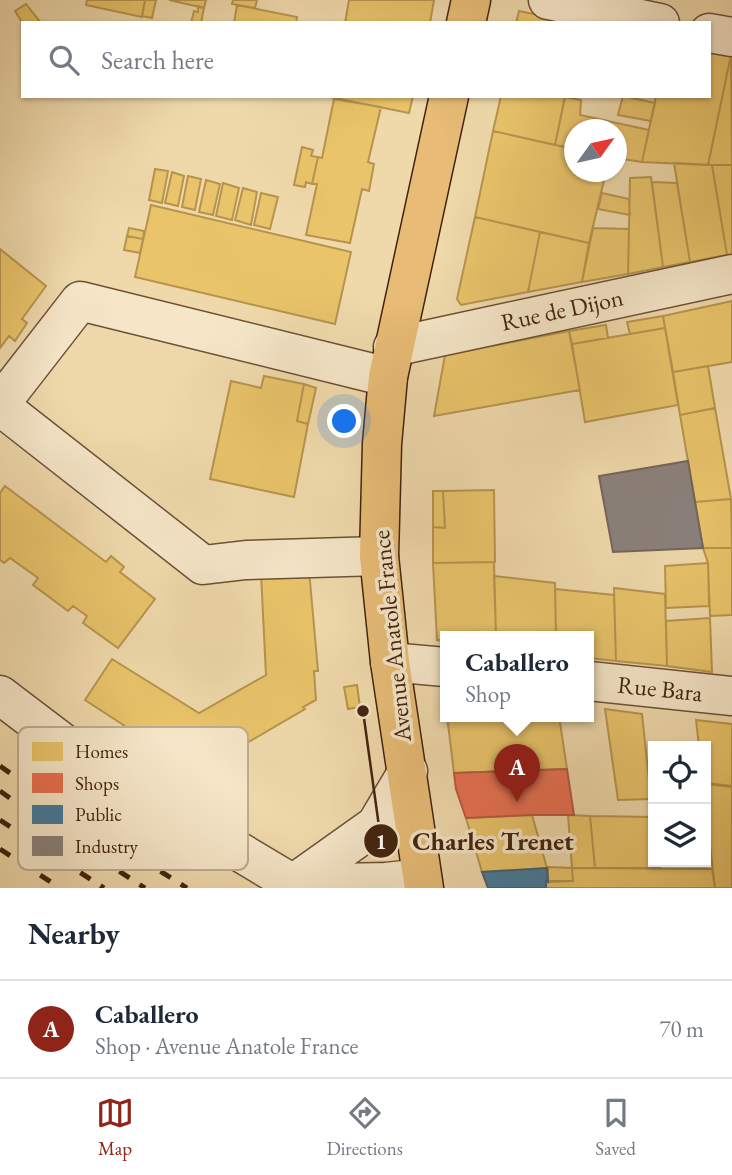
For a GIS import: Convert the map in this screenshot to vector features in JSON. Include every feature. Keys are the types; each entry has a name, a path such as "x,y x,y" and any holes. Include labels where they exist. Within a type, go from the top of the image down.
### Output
{"main road":[{"path":"466,21 471,0"},
{"name":"Avenue Anatole France","path":"423,883 390,662 379,556 383,444 390,362 449,98"}],"street":[{"path":"548,0 650,21"},
{"path":"711,33 732,37"},
{"name":"Rue de Dijon","path":"390,362 732,274"},
{"path":"379,556 246,560 203,565 0,405 80,301 390,362"},
{"path":"390,662 440,667"},
{"name":"Rue Bara","path":"594,682 732,696"},
{"path":"0,695 42,727"},
{"path":"297,886 376,825 408,771"},
{"path":"248,857 297,886 423,883"}],"building: Homes":[{"path":"87,0 145,0 142,17 86,5"},
{"path":"145,0 156,0 152,18 142,16"},
{"path":"169,0 206,0 204,8"},
{"path":"233,0 257,0 255,8 232,4"},
{"path":"349,0 434,0 430,21 345,21"},
{"path":"26,4 39,21 21,21 15,11"},
{"path":"237,5 297,17 296,21 234,21"},
{"path":"198,6 204,8 201,21 192,21 194,11 198,12"},
{"path":"519,11 567,21 516,21"},
{"path":"711,50 731,55 708,165 642,162 656,98 711,98"},
{"path":"731,55 732,165 708,165"},
{"path":"335,98 413,98 409,113"},
{"path":"501,98 565,98 555,145 493,131"},
{"path":"565,98 581,100 580,115 598,119 564,119 564,147 555,145"},
{"path":"622,98 655,103 651,121 618,115"},
{"path":"334,99 381,107 368,162 374,164 369,191 362,189 350,243 306,235 317,184 312,184 318,157 322,158"},
{"path":"627,125 649,130 642,162 627,160"},
{"path":"493,131 564,147 564,182 604,182 589,243 475,217"},
{"path":"302,147 313,150 311,156 318,157 312,184 306,182 305,187 294,185"},
{"path":"674,163 712,165 727,255 690,262"},
{"path":"712,165 732,165 732,254 727,255"},
{"path":"155,169 168,171 162,203 149,200"},
{"path":"172,172 184,176 178,206 165,203"},
{"path":"188,176 201,179 195,210 182,207"},
{"path":"651,177 663,267 628,274 630,178"},
{"path":"206,180 220,184 213,215 199,212"},
{"path":"652,182 677,183 690,262 663,267"},
{"path":"223,183 239,188 232,220 216,216"},
{"path":"243,188 257,192 251,225 235,220"},
{"path":"261,193 278,197 270,229 254,225"},
{"path":"602,193 629,199 630,215 598,209"},
{"path":"151,205 351,252 335,324 135,277"},
{"path":"475,217 540,232 528,292 461,305 457,299"},
{"path":"129,228 144,231 143,239 127,236"},
{"path":"593,228 629,229 628,274 582,282"},
{"path":"540,232 589,243 582,282 528,292"},
{"path":"127,236 143,239 140,253 124,250"},
{"path":"0,249 46,286 22,319 27,323 15,341 9,336 0,348"},
{"path":"732,301 732,362 673,372 663,316"},
{"path":"663,316 665,328 630,334 627,322"},
{"path":"606,325 608,338 572,344 569,331"},
{"path":"665,328 678,405 585,422 572,344"},
{"path":"569,331 580,390 434,416 445,355"},
{"path":"708,366 715,408 680,415 673,372"},
{"path":"264,376 304,384 297,421 308,424 294,497 210,479 231,381 261,388"},
{"path":"304,384 316,388 308,424 297,421"},
{"path":"715,408 731,499 695,502 680,415"},
{"path":"5,486 106,562 111,556 124,567 120,572 155,599 118,648 83,623 87,616 73,606 68,611 33,585 38,578 10,558 4,563 0,560 0,493"},
{"path":"494,490 495,562 433,563 433,527 445,528 443,491"},
{"path":"433,491 443,491 445,528 433,527"},
{"path":"731,499 732,548 703,548 695,502"},
{"path":"703,548 732,548 732,615 710,616 708,563"},
{"path":"494,562 496,631 440,631 440,640 437,640 433,563"},
{"path":"708,563 709,606 666,608 665,566"},
{"path":"309,570 318,671 314,671 316,700 303,707 305,709 248,742 248,727 126,727 85,700 112,659 199,713 266,675 261,574"},
{"path":"494,576 555,583 556,631 496,631"},
{"path":"614,588 665,594 667,666 616,661"},
{"path":"555,589 614,595 616,661 594,659 594,631 556,631"},
{"path":"710,618 712,672 667,666 666,621"},
{"path":"357,685 360,707 348,709 344,687"},
{"path":"605,709 642,714 648,799 618,800"},
{"path":"696,720 732,724 732,786 711,784 711,741 698,741"},
{"path":"448,722 560,722 567,769 454,773"},
{"path":"711,785 732,787 732,888 715,888 711,853"},
{"path":"532,815 547,868 482,872 466,818"},
{"path":"568,815 590,816 595,868 572,868"},
{"path":"590,816 648,817 648,867 660,868 595,868"},
{"path":"548,867 572,868 573,881 548,882"},
{"path":"572,868 712,869 715,888 546,888 546,881 573,881"}],"building: Shops":[{"path":"567,769 574,815 466,818 456,789 454,773"}],"building: Public":[{"path":"547,868 546,888 488,888 482,872"}],"building: Industry":[{"path":"688,461 703,548 613,552 599,476"}],"railway":[{"path":"0,766 18,779"},
{"path":"0,791 18,804"},
{"path":"0,820 18,832"},
{"path":"0,849 18,861"},
{"path":"32,870 60,888"},
{"path":"76,870 104,888"},
{"path":"117,870 145,888"},
{"path":"158,870 187,888"}],"place":[{"name":"Charles Trenet","path":"363,711"},
{"name":"Caballero","path":"517,802"}]}
